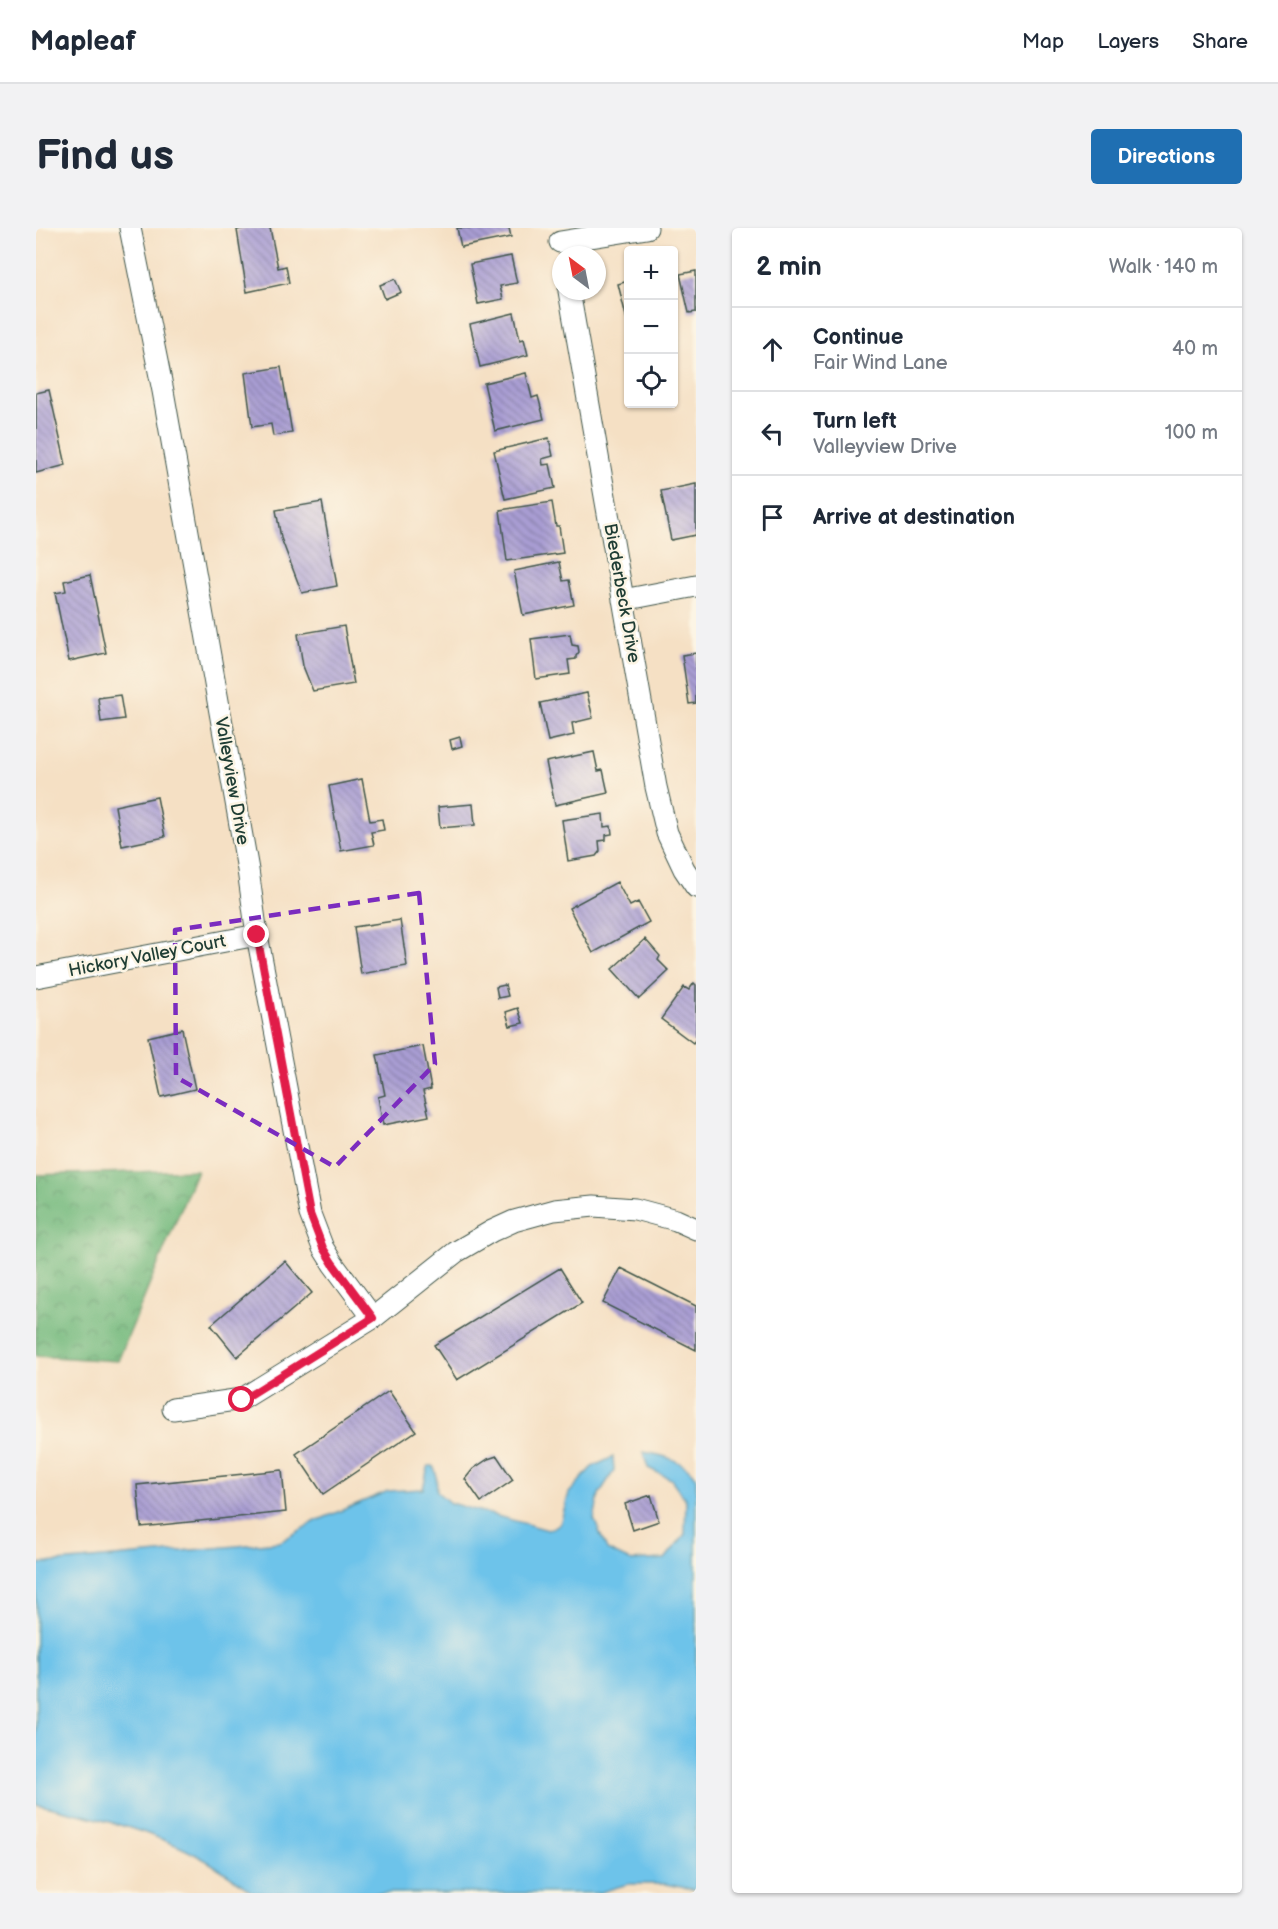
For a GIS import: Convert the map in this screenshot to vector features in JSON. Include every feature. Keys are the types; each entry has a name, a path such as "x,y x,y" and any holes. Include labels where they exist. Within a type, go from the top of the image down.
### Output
{"street":[{"name":"Valleyview Drive","path":"130,228 163,391 248,870 257,935 310,1214 323,1248 373,1318"},
{"path":"560,242 647,228"},
{"name":"Biederbeck Drive","path":"571,300 656,787 667,833 684,869 696,887"},
{"path":"623,600 696,586"},
{"name":"Hickory Valley Court","path":"36,977 257,935"},
{"path":"173,1408 242,1400 373,1318 456,1252 514,1221 554,1210 594,1206 635,1209 696,1228"}],"highlighted area":[{"path":"419,893 435,1064 335,1167 176,1077 175,930"}],"green space":[{"path":"197,1170 118,1361 36,1356 36,1175"}],"water":[{"path":"643,1452 679,1463 696,1478 696,1890 665,1884 628,1884 598,1893 253,1893 208,1861 161,1839 108,1822 36,1804 36,1564 280,1542 316,1521 388,1491 423,1489 428,1466 433,1466 436,1473 437,1492 450,1503 548,1530 560,1524 569,1493 592,1467 613,1457 614,1471 599,1494 594,1519 607,1550 630,1561 665,1559 685,1534 686,1500 671,1479 648,1468"}],"building":[{"path":"270,228 278,268 286,266 289,283 247,292 237,230"},
{"path":"457,228 509,228 511,237 461,247"},
{"path":"511,256 517,283 500,286 503,299 478,304 470,264"},
{"path":"696,271 696,312 689,313 680,274"},
{"path":"395,279 401,292 385,299 380,285"},
{"path":"624,282 624,308 618,284"},
{"path":"514,313 520,340 524,339 528,355 480,367 470,324"},
{"path":"281,367 292,433 273,436 271,424 252,427 245,373"},
{"path":"526,373 532,398 538,396 544,419 495,431 484,383"},
{"path":"49,390 66,465 36,473 36,393"},
{"path":"549,438 553,456 542,459 543,465 550,464 555,488 505,499 494,451"},
{"path":"696,484 696,535 671,540 661,491"},
{"path":"322,502 337,586 302,593 281,538 276,510"},
{"path":"552,502 563,553 507,561 500,510"},
{"path":"559,562 563,581 569,580 574,605 523,615 514,571"},
{"path":"90,575 106,653 69,661 55,593 66,591 64,581"},
{"path":"344,626 354,684 313,691 303,666 298,634"},
{"path":"570,634 572,645 578,646 579,652 576,659 568,660 570,674 536,679 531,639"},
{"path":"696,653 696,703 689,704 682,655"},
{"path":"587,693 593,718 572,723 574,735 548,741 540,703"},
{"path":"120,695 124,719 101,722 98,698"},
{"path":"460,737 462,746 452,749 450,740"},
{"path":"594,752 598,771 603,770 608,793 555,805 546,762"},
{"path":"362,779 370,821 382,819 384,830 371,832 374,845 341,851 329,786"},
{"path":"157,797 165,837 122,846 115,806"},
{"path":"473,804 475,825 440,828 438,807"},
{"path":"603,814 604,827 611,826 612,834 606,835 606,840 599,841 600,851 596,856 568,861 562,820"},
{"path":"617,882 630,906 638,902 649,922 593,953 569,908"},
{"path":"400,920 407,966 361,974 354,927"},
{"path":"645,939 660,956 658,960 669,971 639,999 612,969"},
{"path":"694,983 696,985 696,1039 693,1043 661,1019 684,987 689,990"},
{"path":"505,985 508,996 498,998 496,987"},
{"path":"518,1008 523,1023 510,1026 506,1012"},
{"path":"182,1029 195,1089 161,1097 148,1037"},
{"path":"423,1046 431,1089 423,1091 429,1116 383,1125 378,1097 385,1095 377,1055"},
{"path":"285,1261 312,1293 237,1357 211,1325"},
{"path":"560,1268 582,1303 457,1380 434,1345"},
{"path":"621,1268 696,1306 696,1350 603,1303"},
{"path":"389,1391 416,1431 323,1494 296,1454"},
{"path":"497,1456 513,1480 481,1502 465,1479 473,1469"},
{"path":"282,1470 286,1512 141,1527 137,1485"},
{"path":"651,1495 659,1521 633,1530 625,1504"}],"route":[{"path":"242,1400 373,1318 323,1248 310,1214 257,935"}]}
